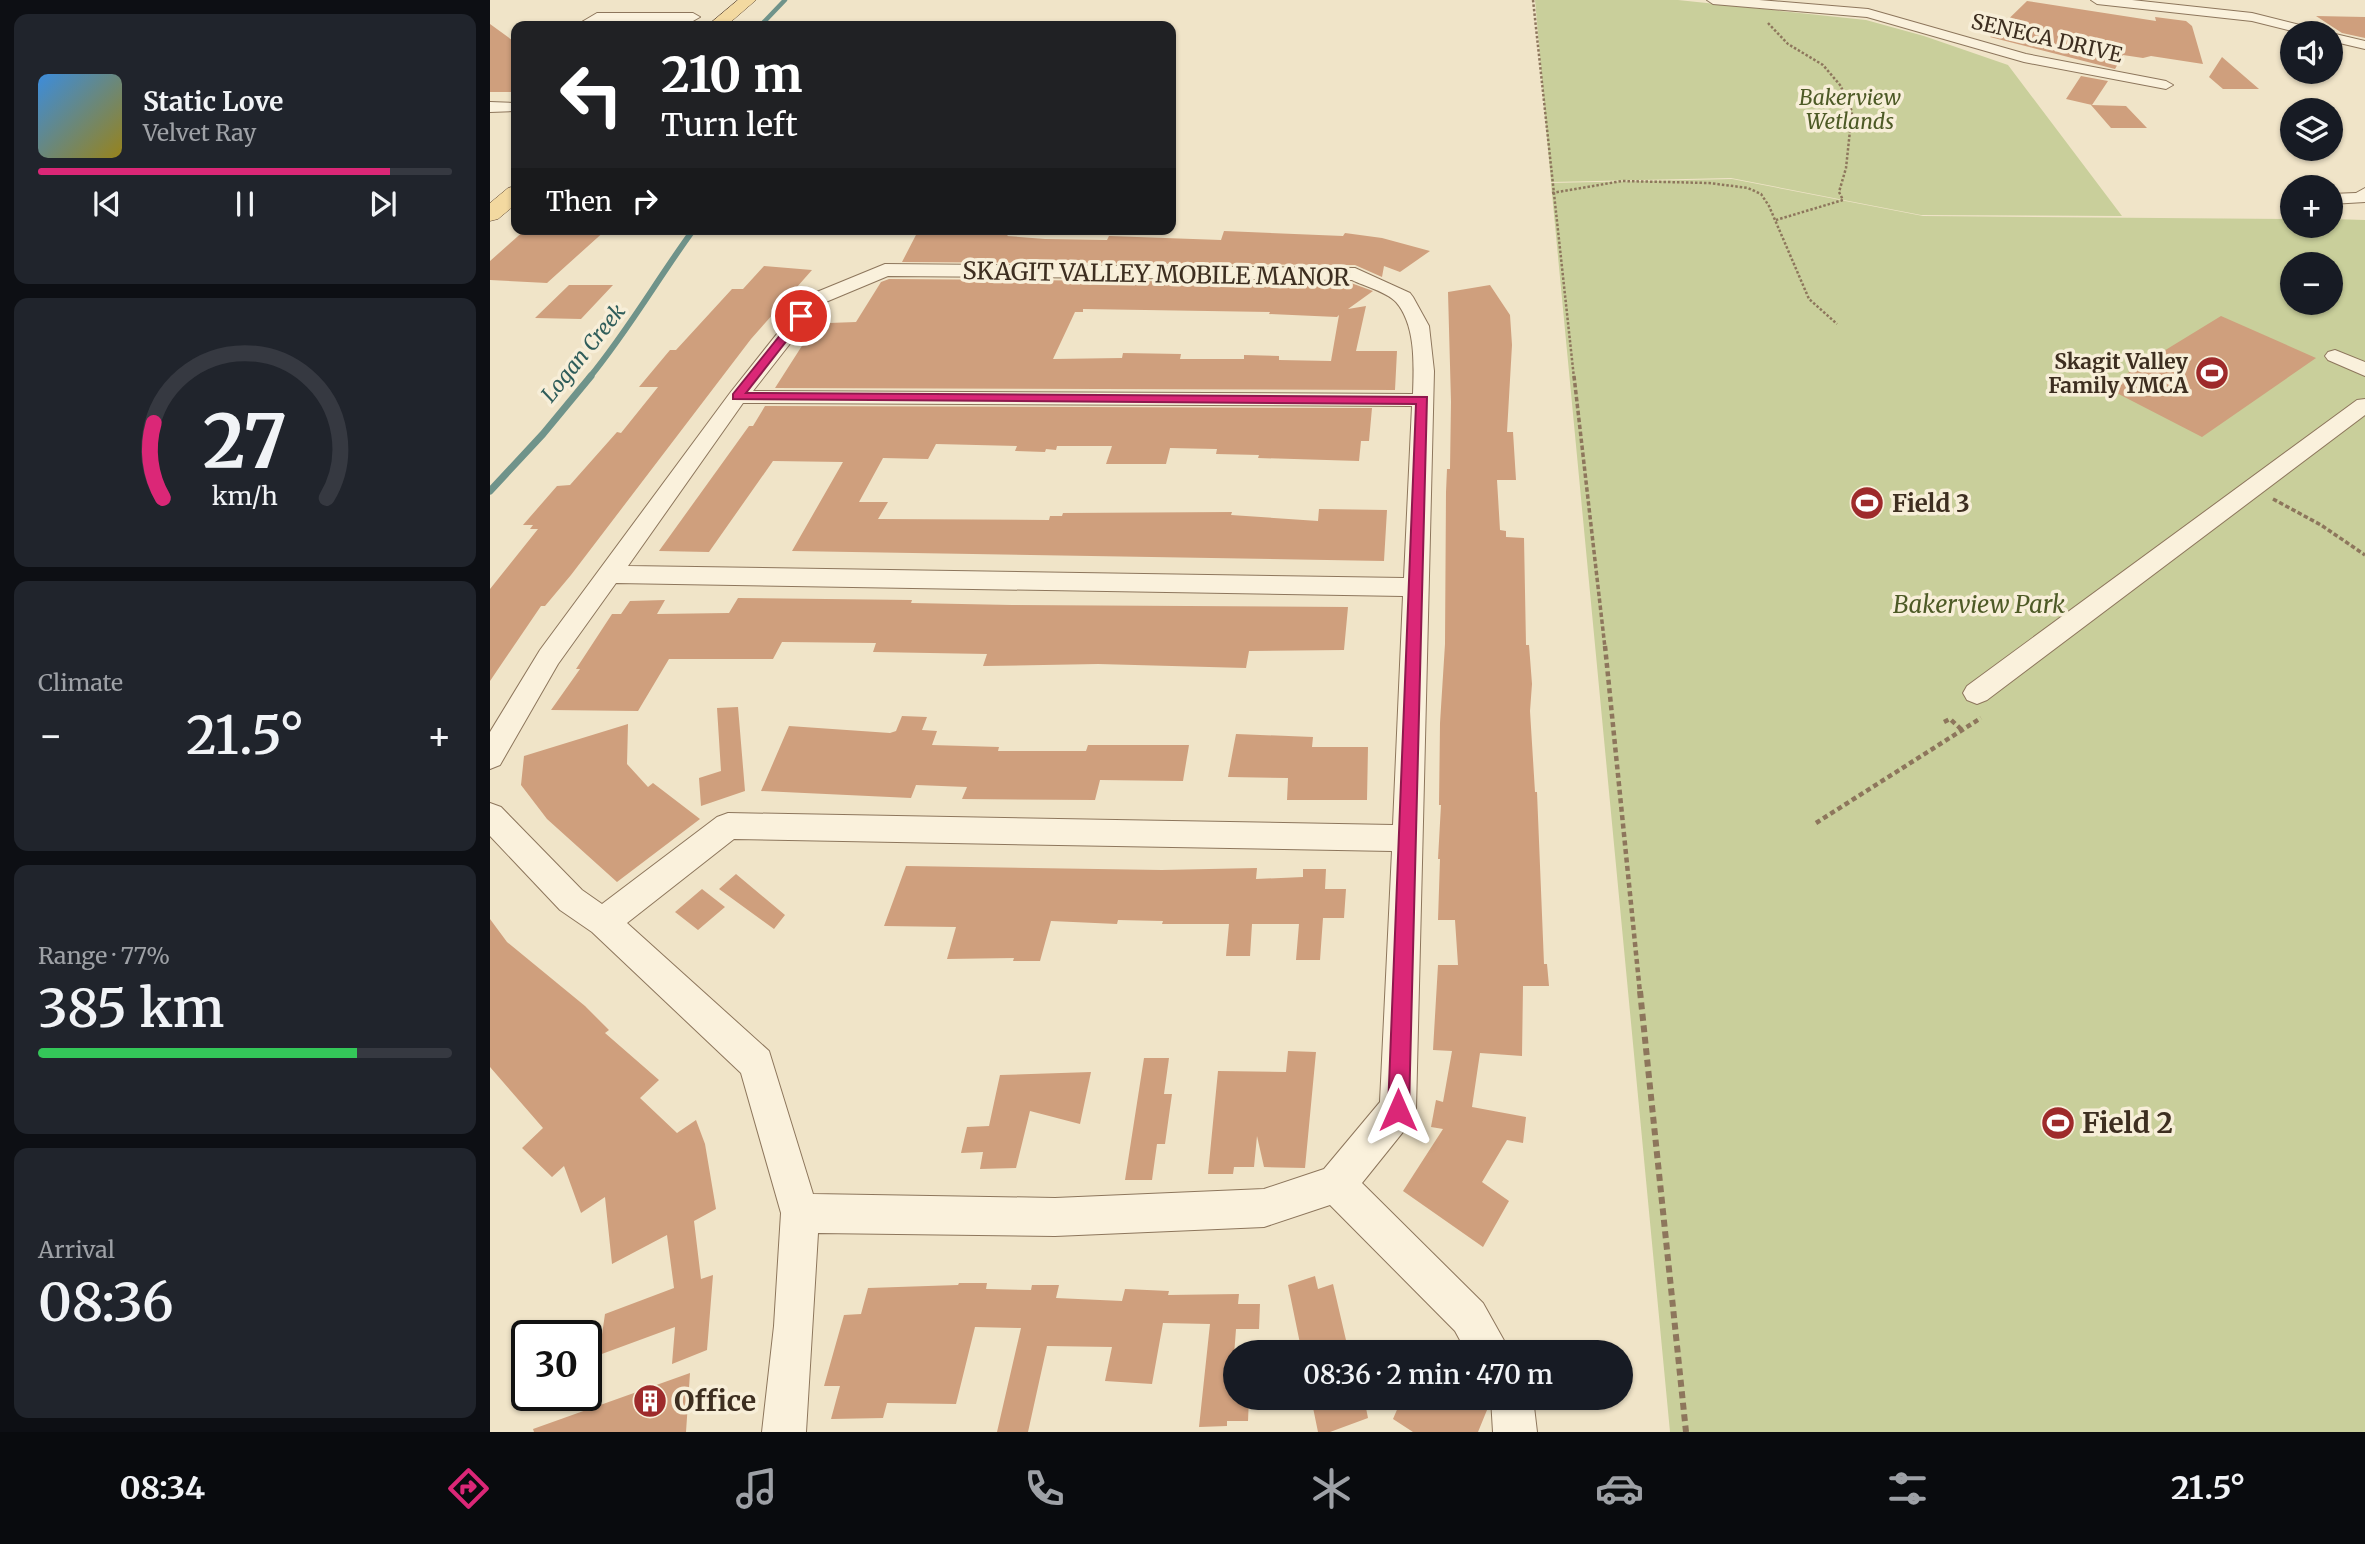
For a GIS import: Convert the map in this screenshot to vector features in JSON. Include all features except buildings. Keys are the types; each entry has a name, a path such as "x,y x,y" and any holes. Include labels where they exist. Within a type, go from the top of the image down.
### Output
{"main road":[{"path":"721,21 748,0"},
{"path":"490,214 511,197"}],"street":[{"name":"SENECA DRIVE","path":"1713,0 1878,10 2024,58 2166,85"},
{"path":"2097,0 2252,18 2280,25"},
{"path":"590,21 597,17 693,17 688,21"},
{"path":"2343,40 2365,45"},
{"path":"490,107 511,107"},
{"path":"2343,199 2361,198 2365,193"},
{"name":"SKAGIT VALLEY MOBILE MANOR","path":"490,757 549,657 737,397 814,300 885,270 1355,274 1404,298 1419,326 1424,371 1398,1110 1336,1184"},
{"path":"2335,356 2365,370"},
{"path":"737,397 1422,400"},
{"path":"1977,693 2251,487 2365,405"},
{"path":"609,573 1415,587"},
{"path":"490,816 571,900 603,922 756,1063 800,1213 794,1326 783,1432"},
{"path":"603,922 728,826 1409,838"},
{"path":"800,1213 1055,1217 1264,1208 1336,1184 1469,1317 1482,1340"},
{"path":"1514,1410 1515,1432"}],"path":[{"path":"1533,0 1552,193 1591,516 1686,1432"},
{"path":"1762,15 1788,44 1823,65 1840,85 1852,112 1846,168 1839,192 1843,200 1776,220"},
{"path":"1552,193 1622,181 1732,185 1761,194 1776,220 1809,299 1815,302 1825,319 1837,324"},
{"path":"2251,487 2322,525 2365,555"},
{"path":"1816,822 1984,715"},
{"path":"1944,722 1950,719 1962,730"}],"green space":[{"name":"Bakerview Wetlands","path":"1535,0 1678,0 1866,20 1924,36 2008,65 2122,216 1921,215 1731,178 1551,182"},
{"name":"Bakerview Park","path":"1732,179 1923,216 2280,219 2280,238 2343,238 2343,219 2365,220 2365,1432 1670,1432 1551,183"}],"waterway":[{"name":"Logan Creek","path":"765,21 785,0"},
{"name":"Logan Creek","path":"589,378 617,342 690,235"},
{"name":"Logan Creek","path":"490,491 543,434 591,376"}],"place":[{"name":"Skagit Valley Family YMCA","path":"2212,373"},
{"name":"Field 3","path":"1867,503"},
{"name":"Field 2","path":"2058,1123"},
{"name":"Office","path":"650,1401"}],"route":[{"path":"801,316 737,397 1422,400 1398,1110"}]}
